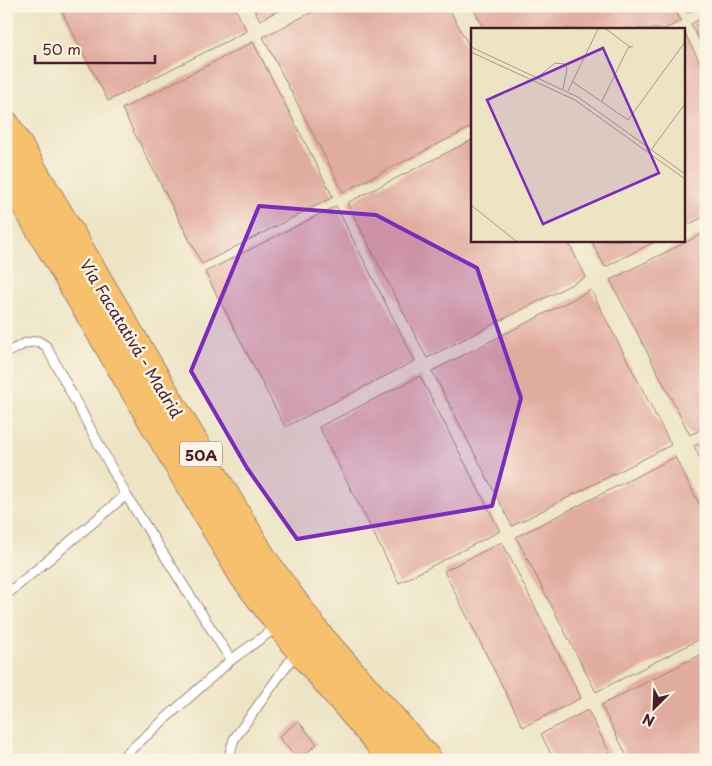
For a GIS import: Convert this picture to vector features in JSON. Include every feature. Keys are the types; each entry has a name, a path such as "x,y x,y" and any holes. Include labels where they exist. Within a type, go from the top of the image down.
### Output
{"main road":[{"name":"Vía Facatativá - Madrid","path":"6,125 264,561 317,634 428,760"},
{"name":"Vía Facatativá - Madrid","path":"6,171 243,575 299,649 394,760"}],"lane":[{"path":"6,353 26,343 38,341 46,346 126,495 231,660"},
{"path":"6,595 126,495"},
{"path":"120,760 231,660 280,624"},
{"path":"228,760 234,739 299,649"}],"highlighted area":[{"path":"259,206 376,215 477,268 521,398 492,506 297,539 247,468 191,371"}],"building":[{"path":"59,6 234,6 247,31 108,101"},
{"path":"252,6 287,6 260,20"},
{"path":"324,6 448,6 471,50 471,128 343,192 263,37"},
{"path":"472,6 673,6 681,21 667,28 483,28"},
{"path":"684,6 700,6 687,13"},
{"path":"706,16 706,53 691,24"},
{"path":"684,32 706,74 706,216 684,227"},
{"path":"253,42 333,197 202,264 122,109"},
{"path":"471,141 471,241 568,241 586,277 427,358 347,203"},
{"path":"336,206 415,361 285,427 205,272"},
{"path":"706,232 706,427 690,435 610,280"},
{"path":"592,241 656,241 605,267"},
{"path":"591,290 671,445 512,526 432,371"},
{"path":"420,376 500,531 399,583 319,427"},
{"path":"706,440 706,470 694,446"},
{"path":"675,457 706,517 706,636 596,692 516,537"},
{"path":"502,542 581,698 523,727 444,571"},
{"path":"706,652 706,760 629,760 601,705"},
{"path":"588,710 613,760 554,760 541,734"},
{"path":"298,721 317,744 298,760 279,737"}]}
